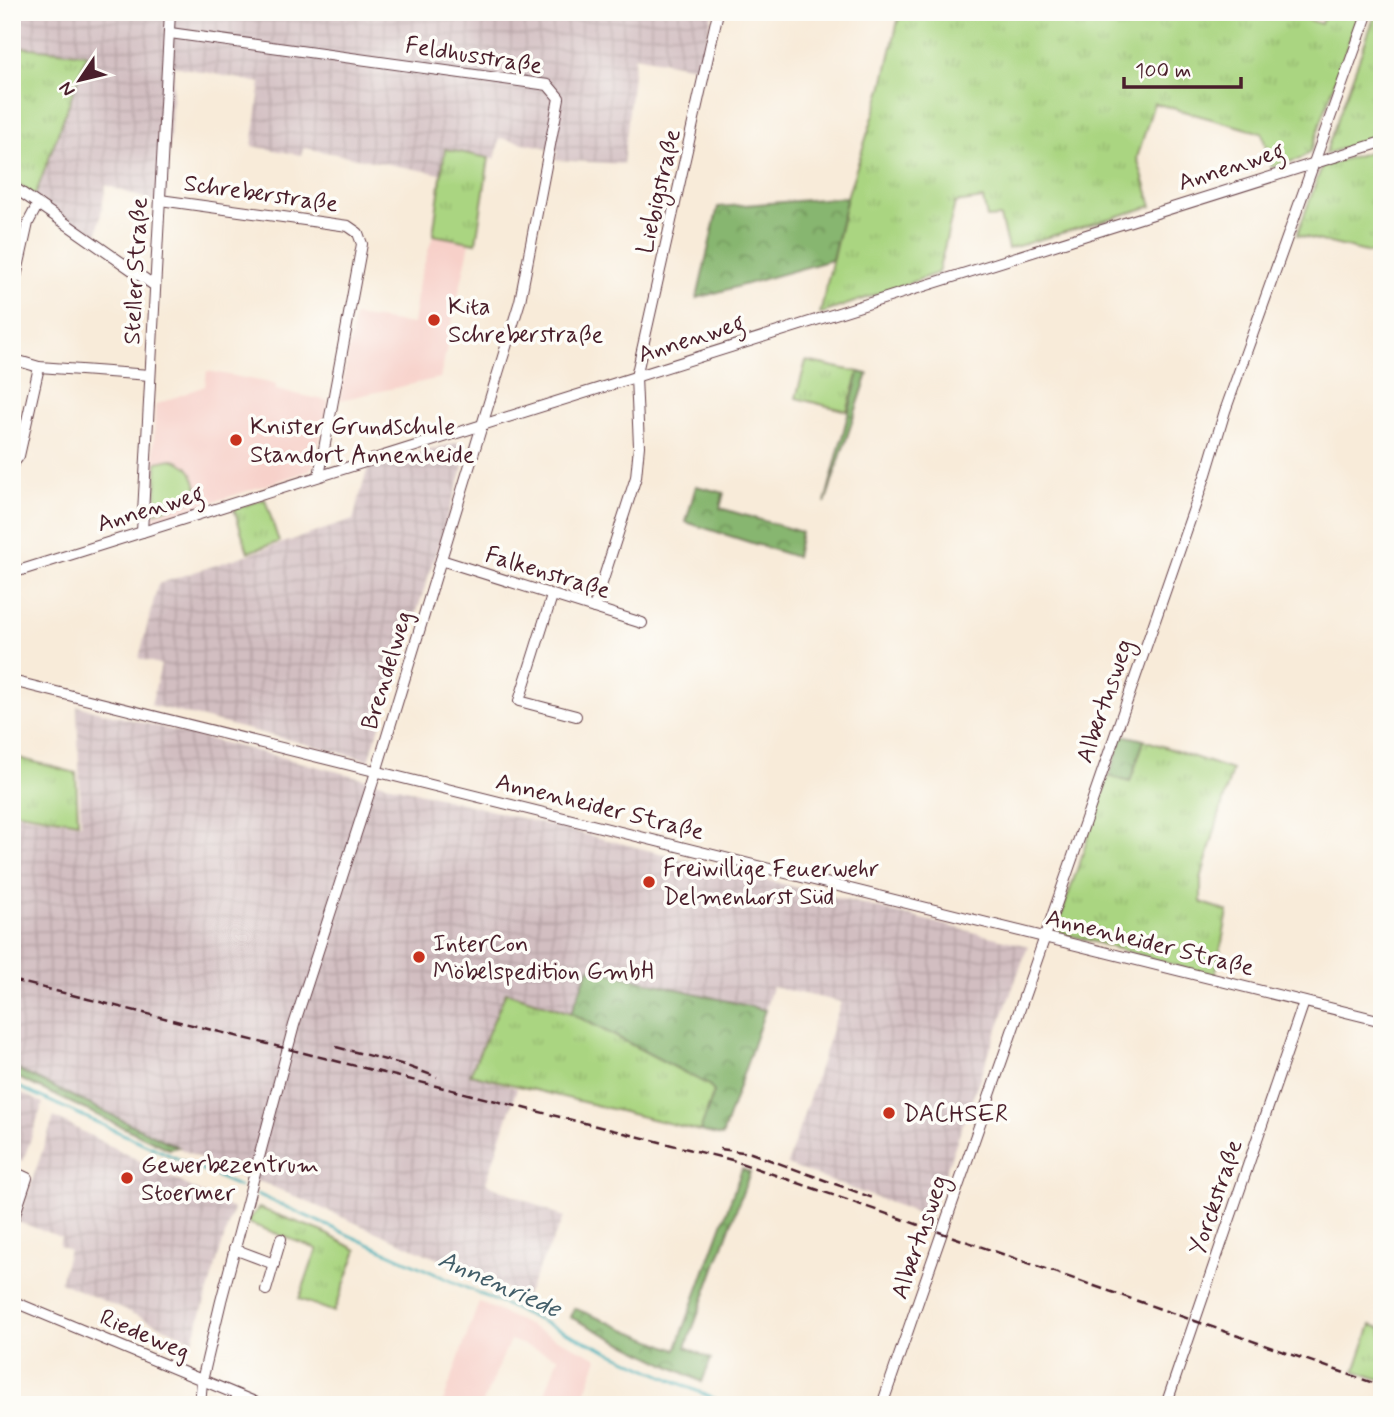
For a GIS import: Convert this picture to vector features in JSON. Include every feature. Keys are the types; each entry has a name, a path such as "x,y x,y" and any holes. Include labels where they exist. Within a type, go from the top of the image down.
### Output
{"street":[{"name":"Steller Straße","path":"142,532 170,12"},
{"name":"Liebigstraße","path":"594,608 636,477 639,446 636,377 718,12"},
{"name":"Albertusweg","path":"882,1405 1046,938 1225,411 1368,12"},
{"name":"Feldhusstraße","path":"170,33 548,85 559,98"},
{"name":"Brendelweg","path":"200,1405 202,1381 234,1250 294,1025 376,772 484,426 520,301 559,98"},
{"name":"Annenweg","path":"12,573 1382,142"},
{"path":"12,186 155,286"},
{"name":"Schreberstraße","path":"160,200 348,226 358,233 362,244 319,476"},
{"path":"12,295 28,223 38,204"},
{"path":"12,359 39,367 150,374"},
{"path":"12,465 19,456 39,367"},
{"name":"Falkenstraße","path":"441,560 642,624"},
{"path":"552,596 519,701 576,716"},
{"name":"Annenheider Straße","path":"12,681 1382,1021"},
{"name":"Yorckstraße","path":"1166,1405 1304,1002"},
{"path":"12,1171 27,1178 12,1223"},
{"path":"266,1290 281,1239"},
{"path":"234,1250 274,1264"},
{"name":"Riedeweg","path":"12,1301 261,1405"}],"shaded area":[{"path":"12,12 713,12 699,68 635,56 623,164 555,160 558,150 500,138 495,159 445,149 441,174 304,148 301,155 252,146 261,83 174,66 166,203 154,202 106,185 96,240 35,196 86,54 12,46"},
{"name":"Kita Schreberstraße","path":"433,235 470,243 440,378 340,400 354,316 413,324 419,281"},
{"name":"Knister Grundschule Standort Annenheide","path":"207,371 276,384 276,390 329,401 315,462 309,471 151,522 155,405 205,386"},
{"path":"458,442 468,453 369,760 151,705 161,665 139,658 158,584 353,520 368,467"},
{"path":"77,706 1028,946 929,1217 787,1165 841,1002 772,987 765,1010 590,969 571,1013 506,992 470,1074 517,1088 486,1183 564,1217 525,1297 264,1183 241,1178 12,1067 12,813 81,824"},
{"path":"12,1089 43,1103 23,1161 12,1156"},
{"path":"54,1117 233,1209 193,1340 60,1282 69,1250 59,1246 61,1237 18,1222"},
{"path":"479,1302 598,1358 581,1405 541,1405 558,1357 510,1340 482,1405 442,1405"}],"green space":[{"path":"900,12 1287,12 1321,24 1325,12 1359,12 1311,151 1300,159 1271,167 1262,133 1154,103 1137,158 1152,206 1008,249 1000,217 987,218 983,199 955,203 938,273 820,314 847,197 882,89"},
{"path":"1376,12 1382,12 1382,136 1325,154"},
{"path":"12,46 87,54 35,196 12,180"},
{"path":"1382,148 1382,256 1297,235 1322,166"},
{"path":"445,149 489,158 476,243 433,235"},
{"path":"847,197 832,260 697,298 718,207"},
{"path":"806,361 859,372 847,411 796,398"},
{"path":"859,372 868,374 825,503"},
{"path":"171,459 188,468 200,497 155,513 157,462"},
{"path":"696,486 724,493 720,508 801,532 796,557 686,522"},
{"path":"265,499 279,542 248,552 234,509"},
{"path":"1123,735 1144,740 1130,782 1109,776"},
{"path":"1144,740 1232,770 1201,879 1201,902 1228,912 1215,977 1056,931 1109,776 1130,782"},
{"path":"15,757 76,773 78,822 12,811 12,765"},
{"path":"589,968 765,1010 722,1136 700,1131 714,1092 709,1085 571,1013"},
{"path":"506,992 571,1013 709,1085 714,1091 700,1131 470,1074"},
{"path":"12,1067 178,1147 169,1149 12,1075"},
{"path":"742,1169 750,1172 686,1347 711,1359 702,1382 570,1317 574,1308 676,1350"},
{"path":"259,1208 321,1231 357,1250 334,1312 299,1299 317,1249 246,1222"},
{"path":"1371,1325 1382,1328 1382,1380 1355,1371"}],"waterway":[{"name":"Annenriede","path":"12,1084 240,1187"},
{"name":"Annenriede","path":"257,1194 728,1405"}],"railway":[{"path":"12,980 732,1160 1382,1386"},
{"path":"336,1047 401,1064 437,1077"},
{"path":"720,1149 751,1153 873,1198"}],"place":[{"name":"Kita Schreberstraße","path":"434,320"},
{"name":"Knister Grundschule Standort Annenheide","path":"236,440"},
{"name":"Freiwillige Feuerwehr Delmenhorst Süd","path":"649,882"},
{"name":"InterCon Möbelspedition GmbH","path":"419,957"},
{"name":"DACHSER","path":"889,1113"},
{"name":"Gewerbezentrum Stoermer","path":"127,1178"}]}
